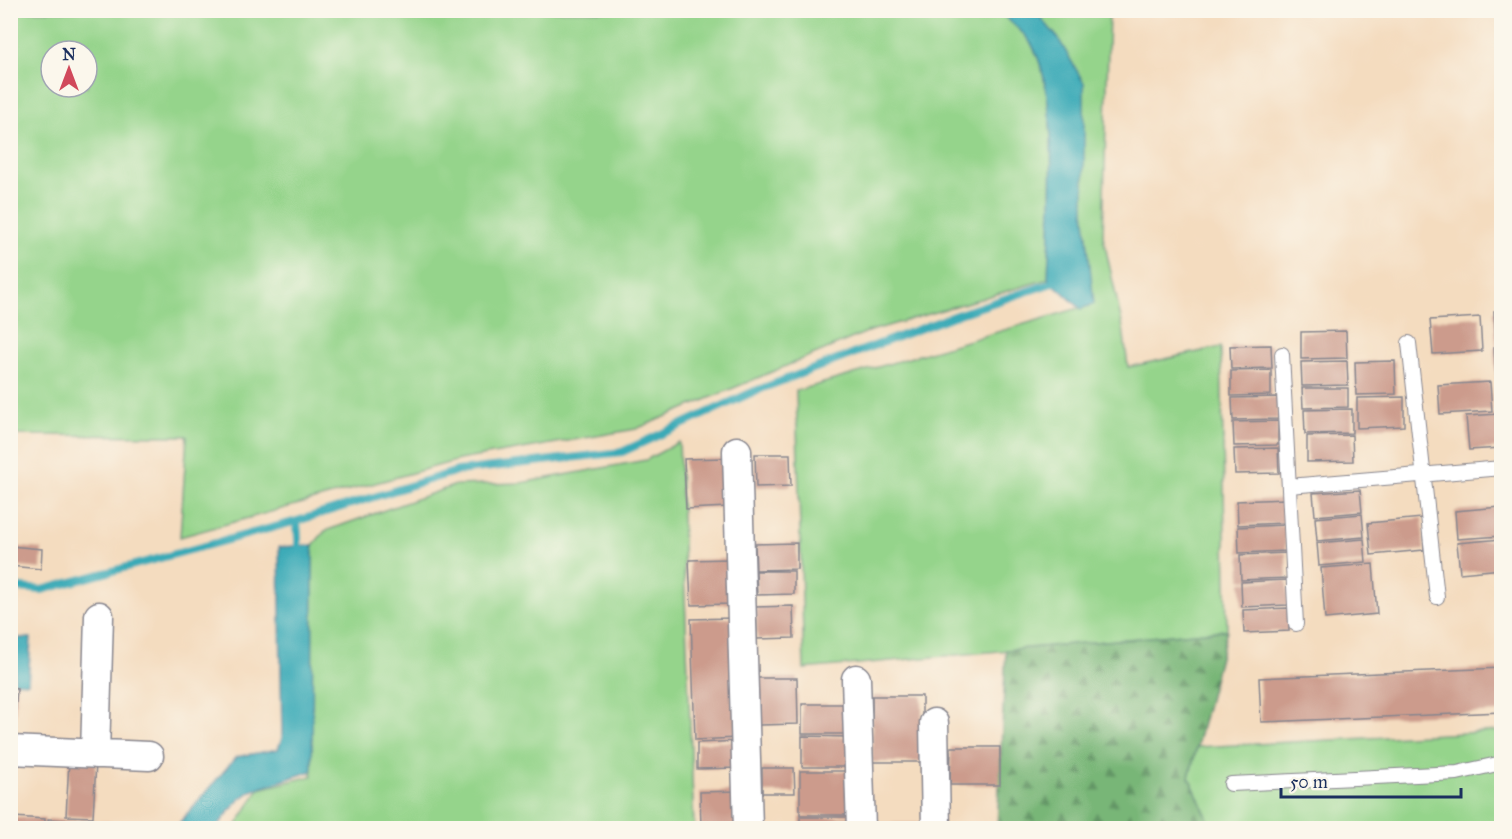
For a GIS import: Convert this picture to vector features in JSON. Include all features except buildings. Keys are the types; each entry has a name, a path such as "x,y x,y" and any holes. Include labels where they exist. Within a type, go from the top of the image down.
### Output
{"street":[{"path":"737,451 748,828"},
{"path":"95,754 99,616"},
{"path":"856,679 861,828"},
{"path":"934,723 936,828"},
{"path":"10,750 149,756"}],"lane":[{"path":"1409,343 1437,597"},
{"path":"1281,354 1296,624"},
{"path":"1288,486 1502,468"},
{"path":"1231,784 1457,773 1502,763"}],"green space":[{"path":"11,11 998,11 1028,39 1039,60 1046,87 1052,154 1048,279 867,332 636,429 459,460 180,537 187,436 11,435"},
{"path":"1035,11 1109,11 1103,236 1123,328 1128,367 1221,347 1227,630 804,669 796,391 1093,304 1084,210 1058,38"},
{"path":"679,442 694,828 235,828 259,789 312,776 313,545 325,531 456,485 521,483 646,460"},
{"path":"1227,630 1189,777 1212,828 997,828 1006,650"},
{"path":"1501,731 1501,828 1212,828 1189,777 1197,747"}],"water":[{"path":"998,11 1035,11 1058,38 1084,83 1084,210 1094,304 1081,309 1048,279 1052,190 1050,119 1046,87 1039,60 1028,39"},
{"path":"313,545 312,771 251,791 238,801 216,828 175,828 236,757 278,749 282,738 279,547"},
{"path":"16,638 31,638 28,683 14,682"}],"waterway":[{"path":"299,556 297,521 457,471 622,452 755,391 956,315 1061,280"},
{"path":"10,587 42,590 297,521"}]}
